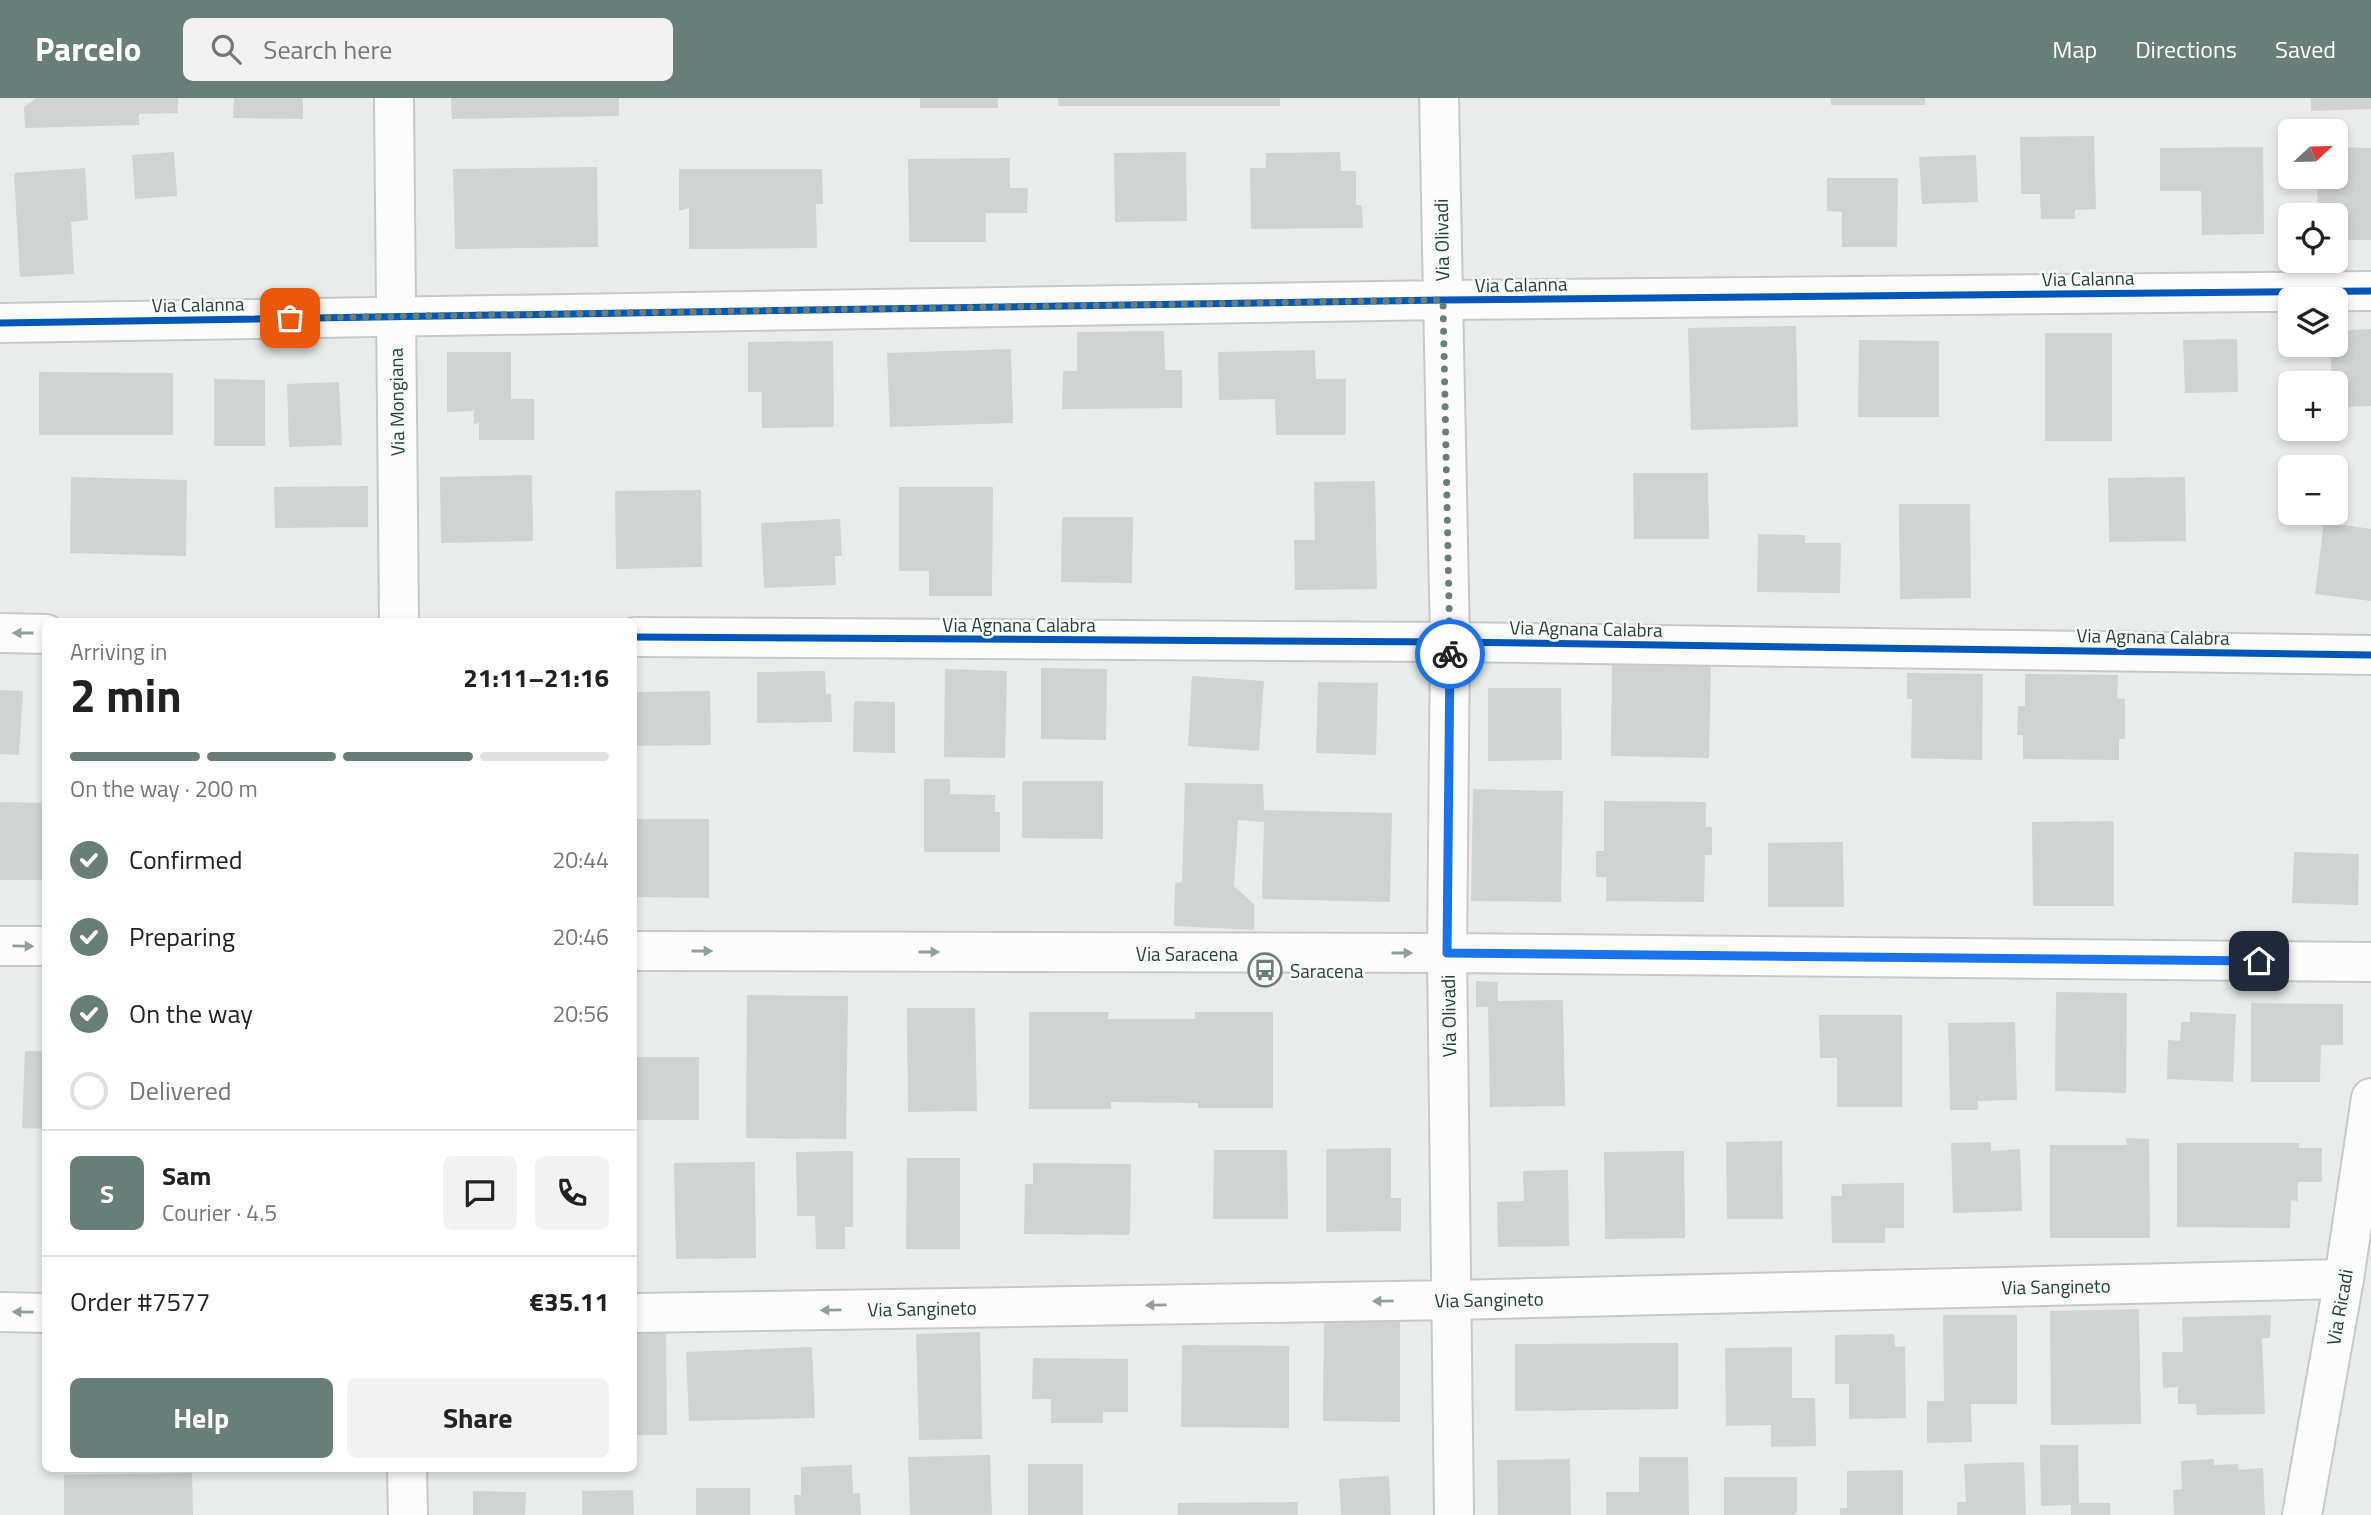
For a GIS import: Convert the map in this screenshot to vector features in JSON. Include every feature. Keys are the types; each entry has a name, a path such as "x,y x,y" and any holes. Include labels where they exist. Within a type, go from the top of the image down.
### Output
{"street":[{"name":"Via Mongiana","path":"394,98 399,618"},
{"name":"Via Olivadi","path":"1439,98 1450,642 1447,953 1454,1515"},
{"name":"Via Calanna","path":"0,323 1443,300 2371,291"},
{"path":"0,633 42,634"},
{"name":"Via Agnana Calabra","path":"637,637 1450,642 2371,655"},
{"path":"0,946 42,946"},
{"name":"Via Saracena","path":"637,951 1447,953 2371,962"},
{"name":"Via Ricadi","path":"2302,1515 2344,1279 2371,1098"},
{"name":"Via Sangineto","path":"637,1312 1452,1300 2344,1279"},
{"path":"0,1312 42,1313"},
{"path":"407,1472 408,1515"}],"building":[{"path":"36,98 178,98 178,113 139,114 139,125 25,128 24,107"},
{"path":"234,98 303,98 303,119 233,118"},
{"path":"451,98 619,98 619,116 452,119"},
{"path":"920,98 998,98 998,108 920,108"},
{"path":"1058,98 1280,98 1280,106 1058,106"},
{"path":"1831,98 1925,98 1925,105 1831,105"},
{"path":"2311,98 2371,98 2371,109 2311,111"},
{"path":"2094,136 2096,209 2075,210 2075,219 2041,219 2040,194 2021,194 2020,137"},
{"path":"2263,147 2264,234 2202,235 2201,191 2160,191 2160,148"},
{"path":"2348,147 2371,148 2371,240 2348,240 2348,203 2317,203 2318,189 2348,189"},
{"path":"174,152 177,196 135,199 132,155"},
{"path":"1186,152 1187,221 1115,222 1114,153"},
{"path":"1340,152 1341,171 1356,171 1356,205 1362,205 1363,228 1251,229 1250,168 1266,168 1266,153"},
{"path":"1976,155 1978,202 1922,204 1919,157"},
{"path":"1010,158 1010,188 1028,188 1027,213 986,213 986,242 909,242 908,159"},
{"path":"597,167 598,247 455,249 453,169"},
{"path":"85,168 88,220 71,222 74,274 20,277 14,173"},
{"path":"679,169 822,169 823,204 816,204 817,248 689,249 689,208 679,211"},
{"path":"1827,178 1898,178 1897,247 1842,247 1842,212 1827,211"},
{"path":"1796,326 1798,427 1691,430 1688,328"},
{"path":"2371,329 2371,406 2348,407 2348,371 2331,371 2331,357 2348,357 2348,330"},
{"path":"1164,331 1165,370 1182,370 1182,408 1062,409 1063,371 1077,371 1077,332"},
{"path":"2045,333 2112,333 2112,441 2045,441"},
{"path":"2237,339 2238,392 2185,393 2183,340"},
{"path":"1859,340 1939,341 1939,417 1858,417"},
{"path":"833,341 834,427 762,428 762,392 748,392 748,342"},
{"path":"1011,349 1013,423 890,427 887,353"},
{"path":"1315,350 1316,379 1346,379 1346,435 1276,435 1275,399 1219,400 1218,352"},
{"path":"447,352 511,352 511,399 534,399 534,440 479,440 479,423 474,424 474,411 447,412"},
{"path":"39,372 173,373 173,435 39,435"},
{"path":"214,379 265,380 265,446 214,446"},
{"path":"339,382 342,445 289,447 287,384"},
{"path":"1633,473 1708,473 1709,539 1634,539"},
{"path":"532,475 533,541 441,543 440,477"},
{"path":"71,477 187,480 186,556 70,553"},
{"path":"2185,477 2186,541 2109,542 2108,478"},
{"path":"1375,481 1377,589 1295,590 1294,540 1315,540 1314,482"},
{"path":"368,486 368,527 275,528 274,487"},
{"path":"899,487 993,487 992,596 929,596 929,571 899,571"},
{"path":"701,490 702,567 616,569 615,491"},
{"path":"1899,504 1970,504 1971,598 1900,599"},
{"path":"1062,517 1133,517 1132,583 1061,582"},
{"path":"840,519 842,556 835,556 836,585 764,588 761,523"},
{"path":"2324,525 2371,529 2371,601 2315,594"},
{"path":"1758,534 1805,535 1805,543 1841,543 1840,593 1757,592"},
{"path":"1612,661 1711,663 1709,758 1611,756"},
{"path":"1041,668 1107,669 1106,740 1041,739"},
{"path":"945,669 1007,671 1005,758 944,757"},
{"path":"825,671 826,694 831,694 832,722 757,723 757,672"},
{"path":"1907,673 1983,674 1982,760 1911,758 1912,699 1907,699"},
{"path":"2025,674 2118,675 2117,698 2125,699 2125,739 2119,739 2119,760 2023,759 2023,735 2017,735 2018,706 2025,706"},
{"path":"1192,676 1264,681 1259,751 1188,746"},
{"path":"1318,682 1378,683 1376,755 1316,753"},
{"path":"1488,688 1561,688 1562,760 1488,761"},
{"path":"0,690 23,691 19,755 0,754"},
{"path":"710,691 711,745 637,746 637,692"},
{"path":"854,701 895,702 895,753 853,752"},
{"path":"924,779 950,779 950,794 995,795 995,812 1000,812 1000,852 924,852"},
{"path":"1022,781 1103,781 1103,839 1022,838"},
{"path":"1185,783 1263,784 1264,810 1392,813 1390,902 1262,899 1264,822 1238,820 1234,886 1254,904 1254,930 1174,926 1175,883 1182,882"},
{"path":"1473,789 1563,791 1561,902 1471,901"},
{"path":"1604,801 1706,802 1706,827 1712,827 1712,855 1705,855 1704,902 1606,901 1606,877 1596,877 1596,851 1604,851"},
{"path":"0,802 42,803 42,880 0,880"},
{"path":"637,819 709,819 709,898 637,897"},
{"path":"2114,821 2114,906 2033,906 2032,822"},
{"path":"1843,842 1844,907 1768,907 1768,843"},
{"path":"2294,852 2359,854 2358,905 2292,903"},
{"path":"1476,981 1498,982 1498,1001 1563,1000 1565,1106 1490,1107 1488,1007 1476,1007"},
{"path":"2056,992 2127,993 2126,1093 2055,1091"},
{"path":"747,995 848,996 846,1139 746,1138"},
{"path":"2251,1003 2343,1004 2343,1045 2321,1045 2320,1082 2251,1082"},
{"path":"907,1008 975,1008 977,1111 908,1112"},
{"path":"1029,1012 1109,1012 1108,1019 1195,1019 1195,1012 1273,1012 1273,1108 1198,1108 1198,1103 1111,1102 1111,1109 1029,1109"},
{"path":"2190,1012 2236,1014 2233,1082 2167,1079 2168,1040 2180,1041 2181,1022 2190,1022"},
{"path":"1819,1015 1902,1015 1902,1107 1837,1107 1837,1058 1820,1058"},
{"path":"2015,1022 2017,1100 1978,1101 1978,1110 1950,1110 1948,1023"},
{"path":"25,1051 42,1051 42,1129 22,1128"},
{"path":"637,1057 699,1057 699,1120 637,1120"},
{"path":"2126,1138 2149,1139 2150,1238 2050,1238 2050,1145 2127,1145"},
{"path":"1782,1141 1783,1219 1727,1219 1726,1142"},
{"path":"1991,1142 1991,1151 2020,1149 2022,1211 1953,1213 1951,1143"},
{"path":"2177,1143 2299,1143 2299,1148 2322,1148 2322,1182 2298,1182 2298,1201 2291,1200 2290,1228 2177,1227"},
{"path":"1391,1148 1391,1198 1401,1198 1401,1231 1326,1232 1326,1149"},
{"path":"1214,1150 1287,1150 1288,1219 1213,1219"},
{"path":"853,1151 853,1227 845,1227 845,1249 816,1249 815,1216 797,1216 796,1152"},
{"path":"1684,1151 1685,1238 1605,1239 1604,1152"},
{"path":"907,1158 960,1158 960,1249 906,1249"},
{"path":"755,1162 756,1258 676,1259 674,1163"},
{"path":"1033,1163 1131,1164 1130,1235 1024,1234 1025,1184 1033,1184"},
{"path":"1568,1170 1569,1246 1498,1247 1497,1202 1524,1201 1523,1171"},
{"path":"1904,1183 1904,1228 1885,1228 1885,1243 1832,1243 1831,1196 1842,1196 1842,1184"},
{"path":"2139,1309 2141,1424 2051,1425 2050,1311"},
{"path":"1943,1315 2017,1315 2017,1404 1971,1404 1972,1442 1927,1443 1927,1401 1944,1401"},
{"path":"2271,1315 2270,1338 2262,1338 2265,1414 2197,1415 2196,1404 2178,1404 2178,1387 2163,1388 2162,1352 2183,1352 2182,1317"},
{"path":"1324,1316 1400,1317 1400,1422 1323,1421"},
{"path":"666,1330 667,1435 637,1435 637,1331"},
{"path":"980,1332 982,1439 919,1440 916,1334"},
{"path":"1894,1334 1895,1347 1905,1346 1906,1418 1849,1419 1849,1384 1835,1384 1835,1335"},
{"path":"1678,1343 1678,1409 1515,1411 1515,1344"},
{"path":"1182,1345 1289,1346 1289,1428 1181,1427"},
{"path":"812,1347 815,1418 689,1421 686,1352"},
{"path":"1792,1347 1792,1398 1815,1398 1816,1446 1771,1447 1771,1425 1726,1426 1725,1348"},
{"path":"1033,1358 1128,1359 1128,1412 1103,1412 1103,1423 1051,1423 1051,1399 1032,1399"},
{"path":"2040,1445 2078,1445 2079,1503 2110,1503 2110,1515 2071,1515 2071,1505 2041,1506"},
{"path":"990,1455 992,1515 910,1515 908,1457"},
{"path":"1639,1457 1688,1457 1689,1515 1606,1515 1606,1492 1639,1492"},
{"path":"1570,1459 1571,1515 1498,1515 1497,1460"},
{"path":"2214,1459 2214,1465 2238,1464 2239,1470 2263,1468 2265,1515 2174,1515 2173,1490 2182,1489 2181,1461"},
{"path":"2024,1462 2026,1515 1957,1515 1957,1502 1966,1502 1964,1464"},
{"path":"1028,1464 1083,1464 1083,1515 1028,1515"},
{"path":"852,1465 853,1494 860,1493 861,1515 795,1515 794,1495 801,1495 801,1467"},
{"path":"1903,1470 1903,1515 1840,1515 1840,1508 1847,1508 1847,1471"},
{"path":"192,1473 193,1515 64,1515 64,1475"},
{"path":"1389,1476 1391,1515 1341,1515 1339,1479"},
{"path":"1724,1477 1797,1477 1797,1512 1793,1515 1724,1515"},
{"path":"696,1488 750,1488 750,1515 696,1515"},
{"path":"633,1490 634,1515 582,1515 582,1491"},
{"path":"473,1491 526,1492 525,1515 473,1515"},
{"path":"1298,1502 1298,1515 1178,1515 1178,1503"}],"cycle path":[{"path":"0,323 1443,300 2371,291"},
{"path":"637,637 1450,642 2371,655"}],"way so far":[{"path":"290,318 1443,300 1450,654"}],"place":[{"name":"Saracena","path":"1265,970"}],"route":[{"path":"1450,654 1447,953 2259,961"}]}
